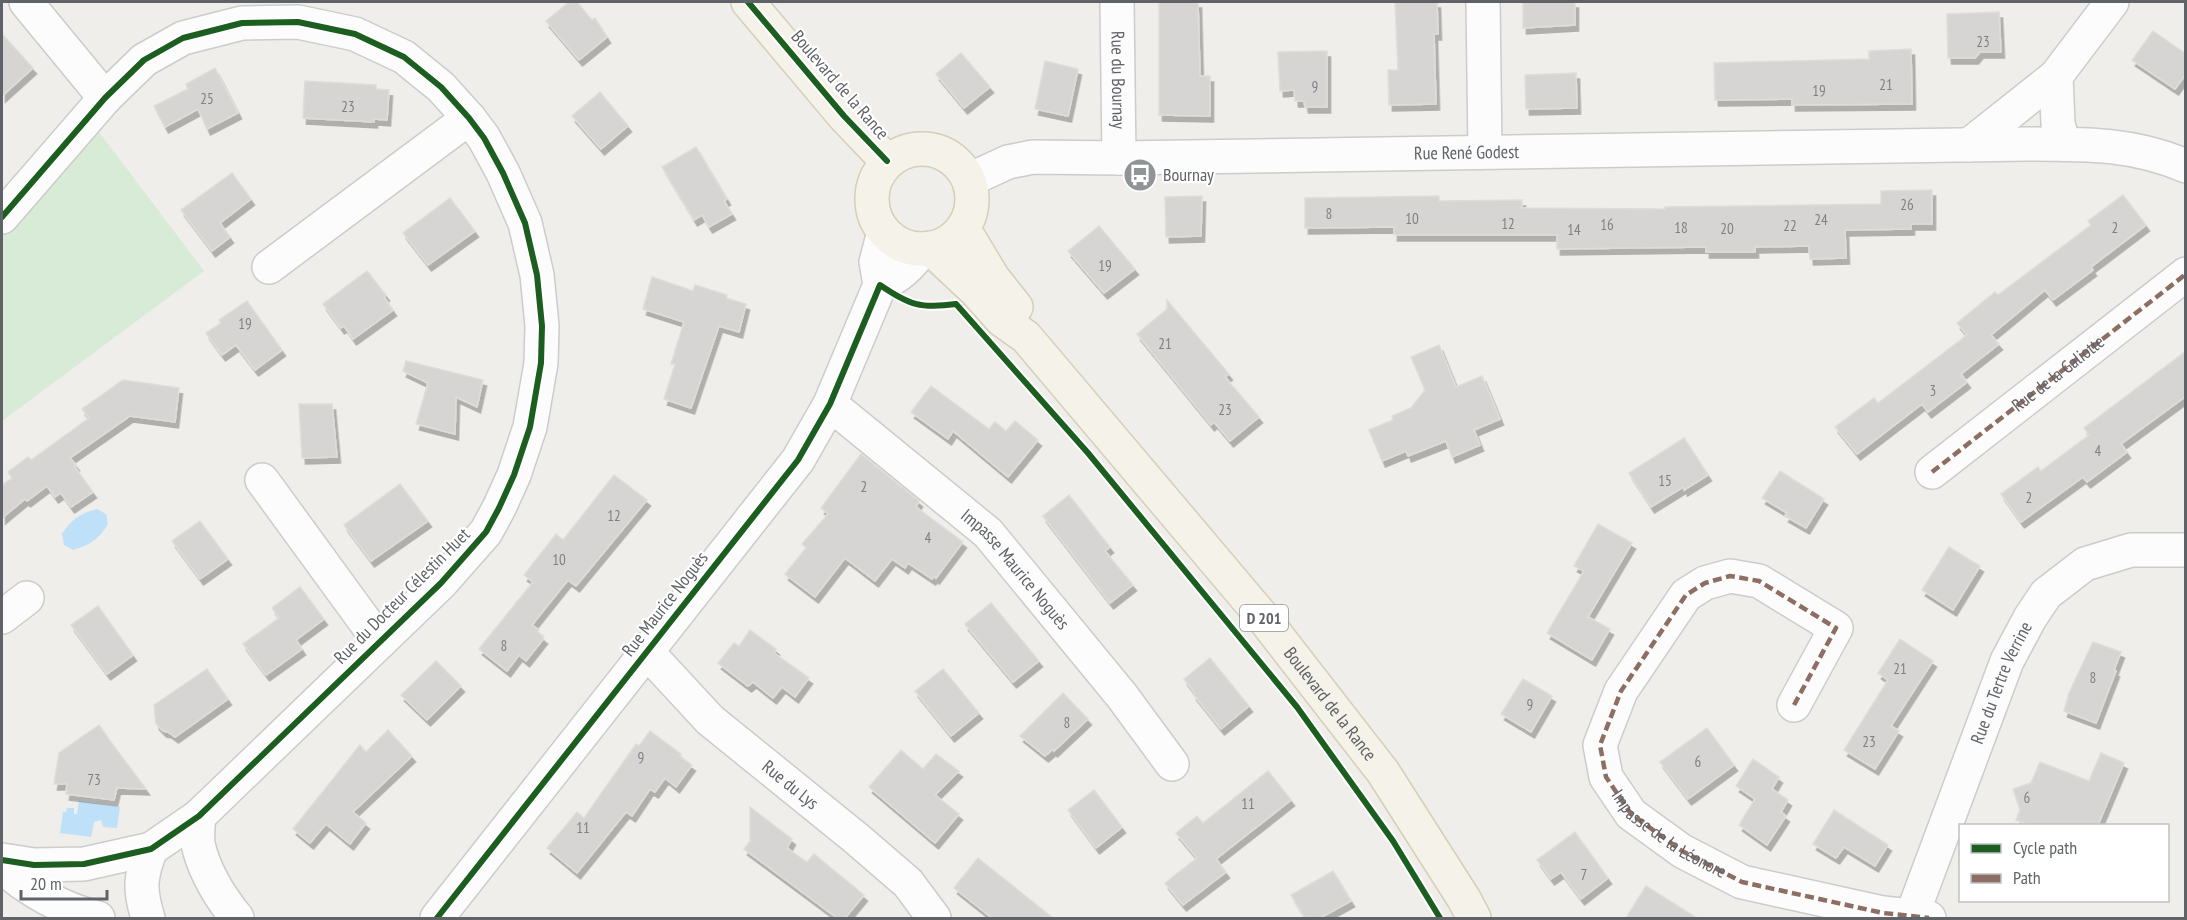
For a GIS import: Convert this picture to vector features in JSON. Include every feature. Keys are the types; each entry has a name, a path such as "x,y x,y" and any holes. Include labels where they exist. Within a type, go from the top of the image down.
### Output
{"main road":[{"name":"Boulevard de la Rance","path":"748,2 844,116 887,161"},
{"path":"917,148 933,149 949,155 961,166 969,180 973,196 971,213 963,228 950,241 937,247 909,248 895,242 875,219 871,204 872,188 887,161 901,152 917,148"},
{"name":"Boulevard de la Rance","path":"963,228 993,278 1017,308 1026,337"},
{"name":"Boulevard de la Rance","path":"927,249 976,291 1002,320 1026,337 1261,615 1383,772 1474,918"}],"street":[{"path":"26,2 105,98"},
{"name":"Rue du Bournay","path":"1117,2 1119,158"},
{"path":"1482,2 1485,151"},
{"path":"1969,145 2056,76 2112,2"},
{"name":"Rue du Docteur Célestin Huet","path":"2,217 105,98 144,60 183,38 242,23 298,22 355,34 404,57 441,87 469,118 484,138 503,172 525,223 537,275 542,326 539,374 530,426 514,475 486,532 441,583 198,816 151,849 84,864 34,865 2,860"},
{"path":"2056,76 2058,124 2064,144"},
{"path":"2026,144 2028,98"},
{"path":"269,267 469,118"},
{"name":"Rue René Godest","path":"969,180 1008,162 1033,157 1119,158 2026,144 2092,144 2139,150 2186,166"},
{"name":"Rue Maurice Noguès","path":"437,918 798,460 830,404 880,285 876,262 884,232"},
{"path":"880,285 896,279 927,249"},
{"name":"Rue de la Galiotte","path":"1932,472 2186,274"},
{"name":"Impasse Maurice Noguès","path":"830,404 988,533 1122,696 1172,764"},
{"name":"Rue du Docteur Célestin Huet","path":"262,480 380,642"},
{"name":"Rue du Tertre Verrine","path":"1917,917 2007,662 2030,618 2046,594 2085,564 2104,558 2132,550 2186,550"},
{"name":"Impasse de la Léonore","path":"1794,705 1836,628 1759,581 1730,576 1705,583 1686,595 1622,690 1600,745 1606,777 1631,814 1682,851 1742,882 1882,913 1917,917"},
{"name":"Rue du Lys","path":"647,652 710,720 857,839 908,884 934,918"},
{"path":"198,816 198,843 206,867 219,893 237,918"},
{"path":"148,918 142,901 142,872 151,849"},
{"path":"2,867 21,883 48,900 79,914 98,918"}],"green space":[{"path":"89,119 204,271 2,421 2,217"}],"water":[{"path":"97,509 106,514 108,524 101,534 89,544 73,550 64,545 62,534 69,525 81,515"},
{"path":"79,801 120,807 117,828 103,827 101,820 94,822 91,837 60,833 63,812 66,812 67,808 74,808 74,814 77,814"}],"building":[{"path":"569,2 577,2 592,20 595,18 607,37 579,60 546,21"},
{"path":"1159,2 1198,2 1200,76 1210,76 1210,116 1159,115"},
{"path":"1395,2 1437,2 1438,34 1434,34 1436,104 1389,105 1388,70 1398,70"},
{"path":"1523,2 1575,2 1575,25 1523,28"},
{"path":"1999,12 2001,52 1980,52 1975,58 1948,58 1947,14"},
{"path":"2153,31 2186,54 2186,74 2175,89 2132,60"},
{"path":"2,34 33,68 2,96"},
{"path":"1911,49 1912,104 1792,105 1792,99 1715,100 1714,63 1869,59 1869,51"},
{"path":"1327,51 1327,107 1305,107 1304,101 1295,101 1294,90 1280,91 1278,52"},
{"path":"961,53 990,87 964,108 936,74"},
{"path":"1045,61 1078,69 1068,116 1035,109"},
{"path":"215,68 238,113 207,129 198,109 165,127 154,106 188,89 186,84"},
{"path":"1576,73 1577,108 1526,109 1525,75"},
{"path":"305,81 376,85 376,89 389,90 387,120 374,119 374,122 303,118"},
{"path":"600,92 628,126 601,149 572,116"},
{"path":"696,147 727,199 724,201 732,214 709,227 702,215 694,220 662,167"},
{"path":"232,173 251,199 220,223 230,237 212,251 181,210"},
{"path":"1932,190 1932,224 1911,224 1911,229 1845,230 1846,258 1810,259 1809,246 1755,247 1755,252 1706,252 1706,247 1557,249 1557,235 1394,235 1394,227 1305,228 1305,198 1439,196 1439,201 1522,200 1522,208 1665,209 1665,207 1881,204 1881,191"},
{"path":"2123,195 2146,225 2091,267 2093,270 2053,300 2045,290 1991,335 1999,344 1961,374 1967,382 1928,412 1922,404 1857,454 1835,427 1874,398 1878,403 1967,335 1957,323 1995,292 1998,295 2091,225 2088,221"},
{"path":"1202,196 1201,236 1166,237 1165,197"},
{"path":"450,198 475,231 428,265 403,233"},
{"path":"1099,226 1135,269 1104,293 1068,251"},
{"path":"367,271 386,295 384,297 393,310 353,339 344,326 341,328 323,304"},
{"path":"652,277 693,291 695,285 727,295 726,298 746,304 739,332 719,326 691,408 664,399 675,364 671,364 684,322 643,309"},
{"path":"1167,300 1229,374 1225,377 1259,417 1230,441 1214,422 1211,425 1137,334 1167,309"},
{"path":"247,301 282,350 255,370 236,345 222,355 206,333 221,323 219,320"},
{"path":"1439,345 1456,387 1482,376 1500,419 1474,430 1480,445 1452,457 1446,441 1408,456 1406,451 1382,461 1369,430 1393,420 1392,416 1411,408 1425,390 1411,357"},
{"path":"2186,351 2186,396 2121,444 2127,452 2087,482 2083,477 2021,522 2001,494 2038,467 2041,471 2089,435 2084,428"},
{"path":"406,361 483,380 477,407 456,397 455,434 416,424 428,383 403,371"},
{"path":"123,380 179,388 175,422 130,416 70,458 93,492 71,507 61,493 55,497 47,486 27,501 25,499 2,518 2,485 12,478 8,472 28,457 31,460 89,418 82,409"},
{"path":"931,386 989,429 995,422 1006,431 1015,421 1038,440 1008,477 953,431 948,439 911,412"},
{"path":"299,404 332,404 337,457 302,458"},
{"path":"1684,438 1708,475 1651,507 1629,473"},
{"path":"861,454 919,501 916,507 963,542 936,578 935,576 932,579 908,563 905,568 892,559 875,581 845,558 815,597 785,574 806,548 802,544 828,514 821,508"},
{"path":"1780,471 1824,499 1806,528 1785,516 1787,513 1762,498"},
{"path":"614,475 647,500 576,586 568,580 532,625 544,638 526,661 519,655 507,671 479,649 533,582 524,575 556,534 563,540"},
{"path":"400,484 428,521 371,561 344,525"},
{"path":"1069,495 1110,547 1105,551 1133,585 1110,603 1043,516"},
{"path":"200,521 228,559 200,579 172,541"},
{"path":"1598,524 1632,543 1588,617 1610,629 1592,660 1547,633 1584,571 1574,566"},
{"path":"1949,547 1980,566 1953,610 1922,590"},
{"path":"300,587 324,619 296,640 302,649 266,675 243,644 279,618 272,608"},
{"path":"991,603 1039,661 1013,682 965,624"},
{"path":"98,606 133,655 107,674 71,625"},
{"path":"750,630 776,649 774,653 809,678 795,697 782,687 773,698 753,682 748,686 718,663 734,643 739,646"},
{"path":"1900,639 1933,661 1891,726 1899,731 1875,769 1844,750 1888,680 1878,673"},
{"path":"2093,642 2121,652 2096,723 2064,711 2069,693"},
{"path":"1210,658 1249,706 1221,729 1184,679"},
{"path":"436,661 461,686 427,720 401,695"},
{"path":"207,669 228,699 175,737 163,731 156,724 154,705"},
{"path":"943,669 979,713 951,736 915,691"},
{"path":"1523,679 1552,696 1531,732 1501,714"},
{"path":"1063,693 1088,719 1054,751 1053,749 1045,756 1020,736"},
{"path":"99,725 146,789 117,788 114,800 66,794 67,784 54,784 59,753"},
{"path":"1707,728 1734,765 1688,799 1660,762"},
{"path":"388,730 412,756 353,812 366,823 350,844 326,824 310,843 293,829 360,745 366,752"},
{"path":"650,731 692,765 676,787 665,778 655,792 650,789 632,816 626,812 577,873 547,848 577,812 584,818 636,744 639,746"},
{"path":"901,750 923,769 936,754 959,771 935,795 959,814 935,843 869,787"},
{"path":"2101,753 2124,763 2098,824 2026,824 2016,820 2020,810 2013,789 2031,783 2040,762 2089,781"},
{"path":"1753,759 1779,777 1772,789 1788,800 1781,812 1786,816 1767,845 1739,825 1755,799 1736,786"},
{"path":"1268,771 1291,800 1216,859 1226,872 1183,905 1165,883 1197,858 1176,833 1197,816 1203,823"},
{"path":"1094,790 1122,827 1096,848 1068,810"},
{"path":"750,807 792,839 787,848 807,862 814,854 864,895 845,918 837,918 744,849 750,841"},
{"path":"1834,810 1888,845 1875,866 1844,847 1836,858 1813,844"},
{"path":"1575,832 1608,878 1581,899 1561,872 1551,879 1537,860"},
{"path":"978,858 1053,918 992,918 954,888"},
{"path":"1333,871 1351,901 1320,918 1305,918 1291,895"},
{"path":"1646,886 1697,918 1626,918"}],"marked path":[{"path":"1932,472 2186,274"},
{"path":"1794,705 1836,628 1759,581 1730,576 1705,583 1686,595 1621,691 1600,745 1606,777 1631,814 1682,851 1742,882 1883,913 1929,918"}],"cycle path":[{"path":"748,2 844,116 887,161"},
{"path":"2,217 105,98 144,60 183,38 242,23 298,22 355,34 404,57 441,87 469,118 484,138 503,173 525,223 537,275 542,326 541,363 530,427 514,475 486,532 441,583 199,816 151,849 84,864 34,865 2,860"},
{"path":"437,918 798,460 830,404 880,285 916,304 933,306 956,304 1088,453 1297,707 1393,841 1440,918"}],"place":[{"name":"Bournay","path":"1140,175"}]}
